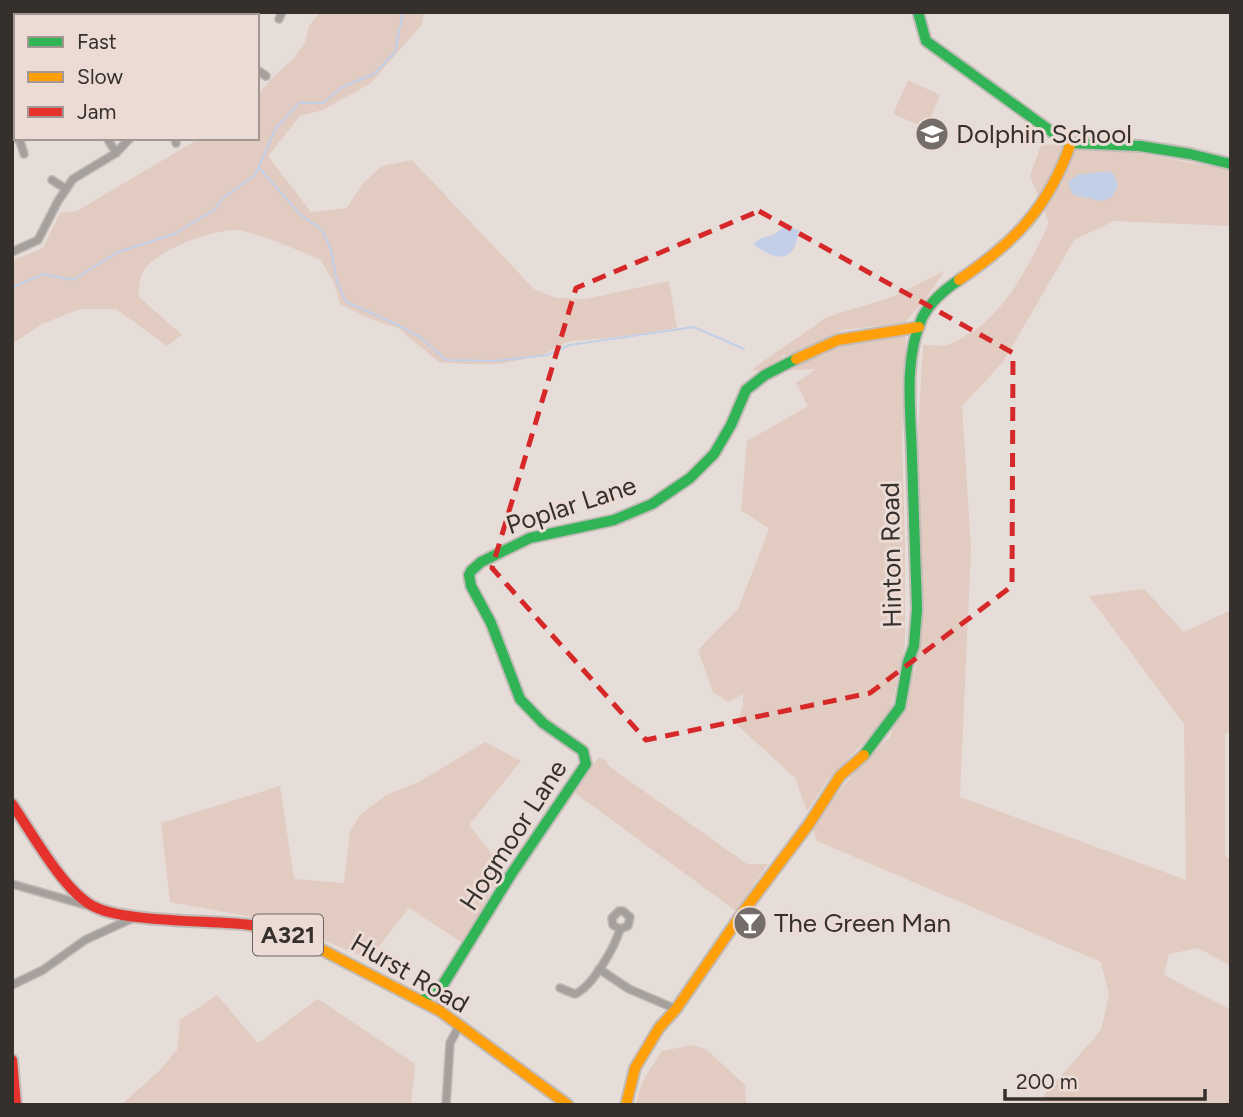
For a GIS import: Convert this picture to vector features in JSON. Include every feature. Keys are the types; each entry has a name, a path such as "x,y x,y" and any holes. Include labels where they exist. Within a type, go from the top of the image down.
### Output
{"street":[{"path":"918,12 926,41 1001,93 1043,128 1071,143 1140,146 1231,164"},
{"path":"259,71 266,76"},
{"path":"16,140 24,155"},
{"path":"108,140 116,153"},
{"path":"12,252 38,240 73,179 116,153 128,140"},
{"name":"Hinton Road","path":"626,1105 635,1068 659,1028 676,1009 743,912 809,824 840,776 870,750 900,707 908,662 914,646 917,609 910,386 919,327 933,301 996,254 1021,231 1041,207 1062,172 1071,143"},
{"path":"52,180 66,189"},
{"name":"Poplar Lane","path":"469,575 481,562 530,538 602,523 652,504 690,478 714,454 731,425 746,390 765,375 838,340 919,327"},
{"name":"Hogmoor Lane","path":"422,1001 444,983 512,873 580,776 587,761 579,747 543,723 520,699 497,636 473,591 469,575"},
{"name":"Hurst Road","path":"12,804 72,889 92,906 134,916 226,922 277,931 305,941 440,1011 568,1105"},
{"path":"12,884 77,905 92,906"},
{"path":"63,899 72,889"},
{"path":"115,913 115,925"},
{"path":"12,985 43,970 85,940 134,916"},
{"path":"560,988 571,993 579,992 599,969 620,929"},
{"path":"599,969 629,989 676,1009"},
{"name":"Hogmoor Lane","path":"440,1011 444,983"},
{"path":"446,1105 450,1043 459,1026"},
{"path":"12,1060 16,1105"}],"highlighted area":[{"path":"759,211 1013,353 1012,586 870,693 646,740 492,568 576,288"}],"shaded area":[{"path":"320,12 424,12 422,24 371,83 323,110 300,116 268,156 311,212 347,208 362,184 382,166 412,160 534,289 556,298 586,299 669,281 677,328 569,341 541,356 499,364 439,362 398,328 373,320 340,304 335,285 321,260 264,237 233,230 196,238 169,250 142,274 138,296 182,335 167,346 116,309 80,309 42,324 12,344 12,261 43,248 60,213 77,211 197,140 259,140 259,94 294,58 305,42 309,26"},
{"path":"908,80 940,95 926,128 893,114"},
{"path":"1083,143 1231,170 1231,226 1114,221 1074,240 1003,362 962,406 971,548 960,797 1186,880 1184,724 1089,596 1144,589 1184,632 1231,610 1231,731 1225,734 1225,856 1231,860 1231,966 1198,948 1169,954 1164,975 1231,1010 1231,1105 1042,1105 1039,1101 1101,1030 1109,995 1101,962 817,841 812,826 857,769 890,737 915,670 920,600 918,432 923,345 947,345 984,323 998,309 1021,277 1049,223 1030,176 1041,145"},
{"path":"944,271 925,300 904,323 842,330 811,349 783,356 768,371 751,370 827,317 892,297"},
{"path":"906,336 902,438 905,644 890,715 828,780 807,811 795,778 737,725 743,694 728,702 713,692 698,650 738,609 769,529 741,510 747,441 808,406 796,383 816,369 780,371 844,342"},
{"path":"485,742 521,761 469,825 503,868 464,944 409,908 369,959 279,922 170,902 161,823 280,786 294,879 344,883 350,832 360,815 386,795 419,782"},
{"path":"598,758 603,758 610,767 747,864 768,864 736,911 575,793"},
{"path":"217,995 258,1043 318,999 415,1064 411,1105 121,1105 160,1070 177,1050 180,1020"},
{"path":"693,1045 707,1050 745,1085 746,1105 637,1105 642,1083 662,1051"}],"water":[{"path":"1109,171 1114,175 1118,186 1111,198 1102,201 1073,195 1068,183 1077,175"},
{"path":"787,225 800,231 794,248 785,256 774,256 753,244 761,238 773,235"}],"waterway":[{"path":"12,287 44,274 73,280 118,252 174,234 214,210 223,198 255,175 276,128 299,103 323,103 342,87 374,74 395,52 403,12"},
{"path":"259,168 300,214 322,230 331,250 337,282 346,302 420,337 446,360 495,361 547,355 570,345 694,327 744,349"}],"traffic: fast":[{"path":"918,12 926,41 1063,140 1071,143 1140,146 1231,164"},
{"path":"864,755 900,707 908,662 914,646 917,609 910,405 912,351 925,312 959,280"},
{"path":"422,1001 444,983 512,873 586,764 583,751 543,723 520,699 491,623 471,586 471,571 481,562 530,538 614,520 652,504 690,478 714,454 731,425 746,390 765,375 796,359"}],"traffic: slow":[{"path":"959,280 997,252 1027,222 1052,186 1071,143"},
{"path":"796,359 838,340 919,327"},
{"path":"626,1105 635,1068 659,1028 676,1009 743,912 809,824 840,776 864,755"},
{"path":"250,925 305,941 440,1011 568,1105"}],"traffic: jam":[{"path":"12,804 69,886 91,905 105,911 144,918 250,925"},
{"path":"12,1060 16,1105"}],"place":[{"name":"Dolphin School","path":"932,134"},
{"name":"The Green Man","path":"750,923"}]}
